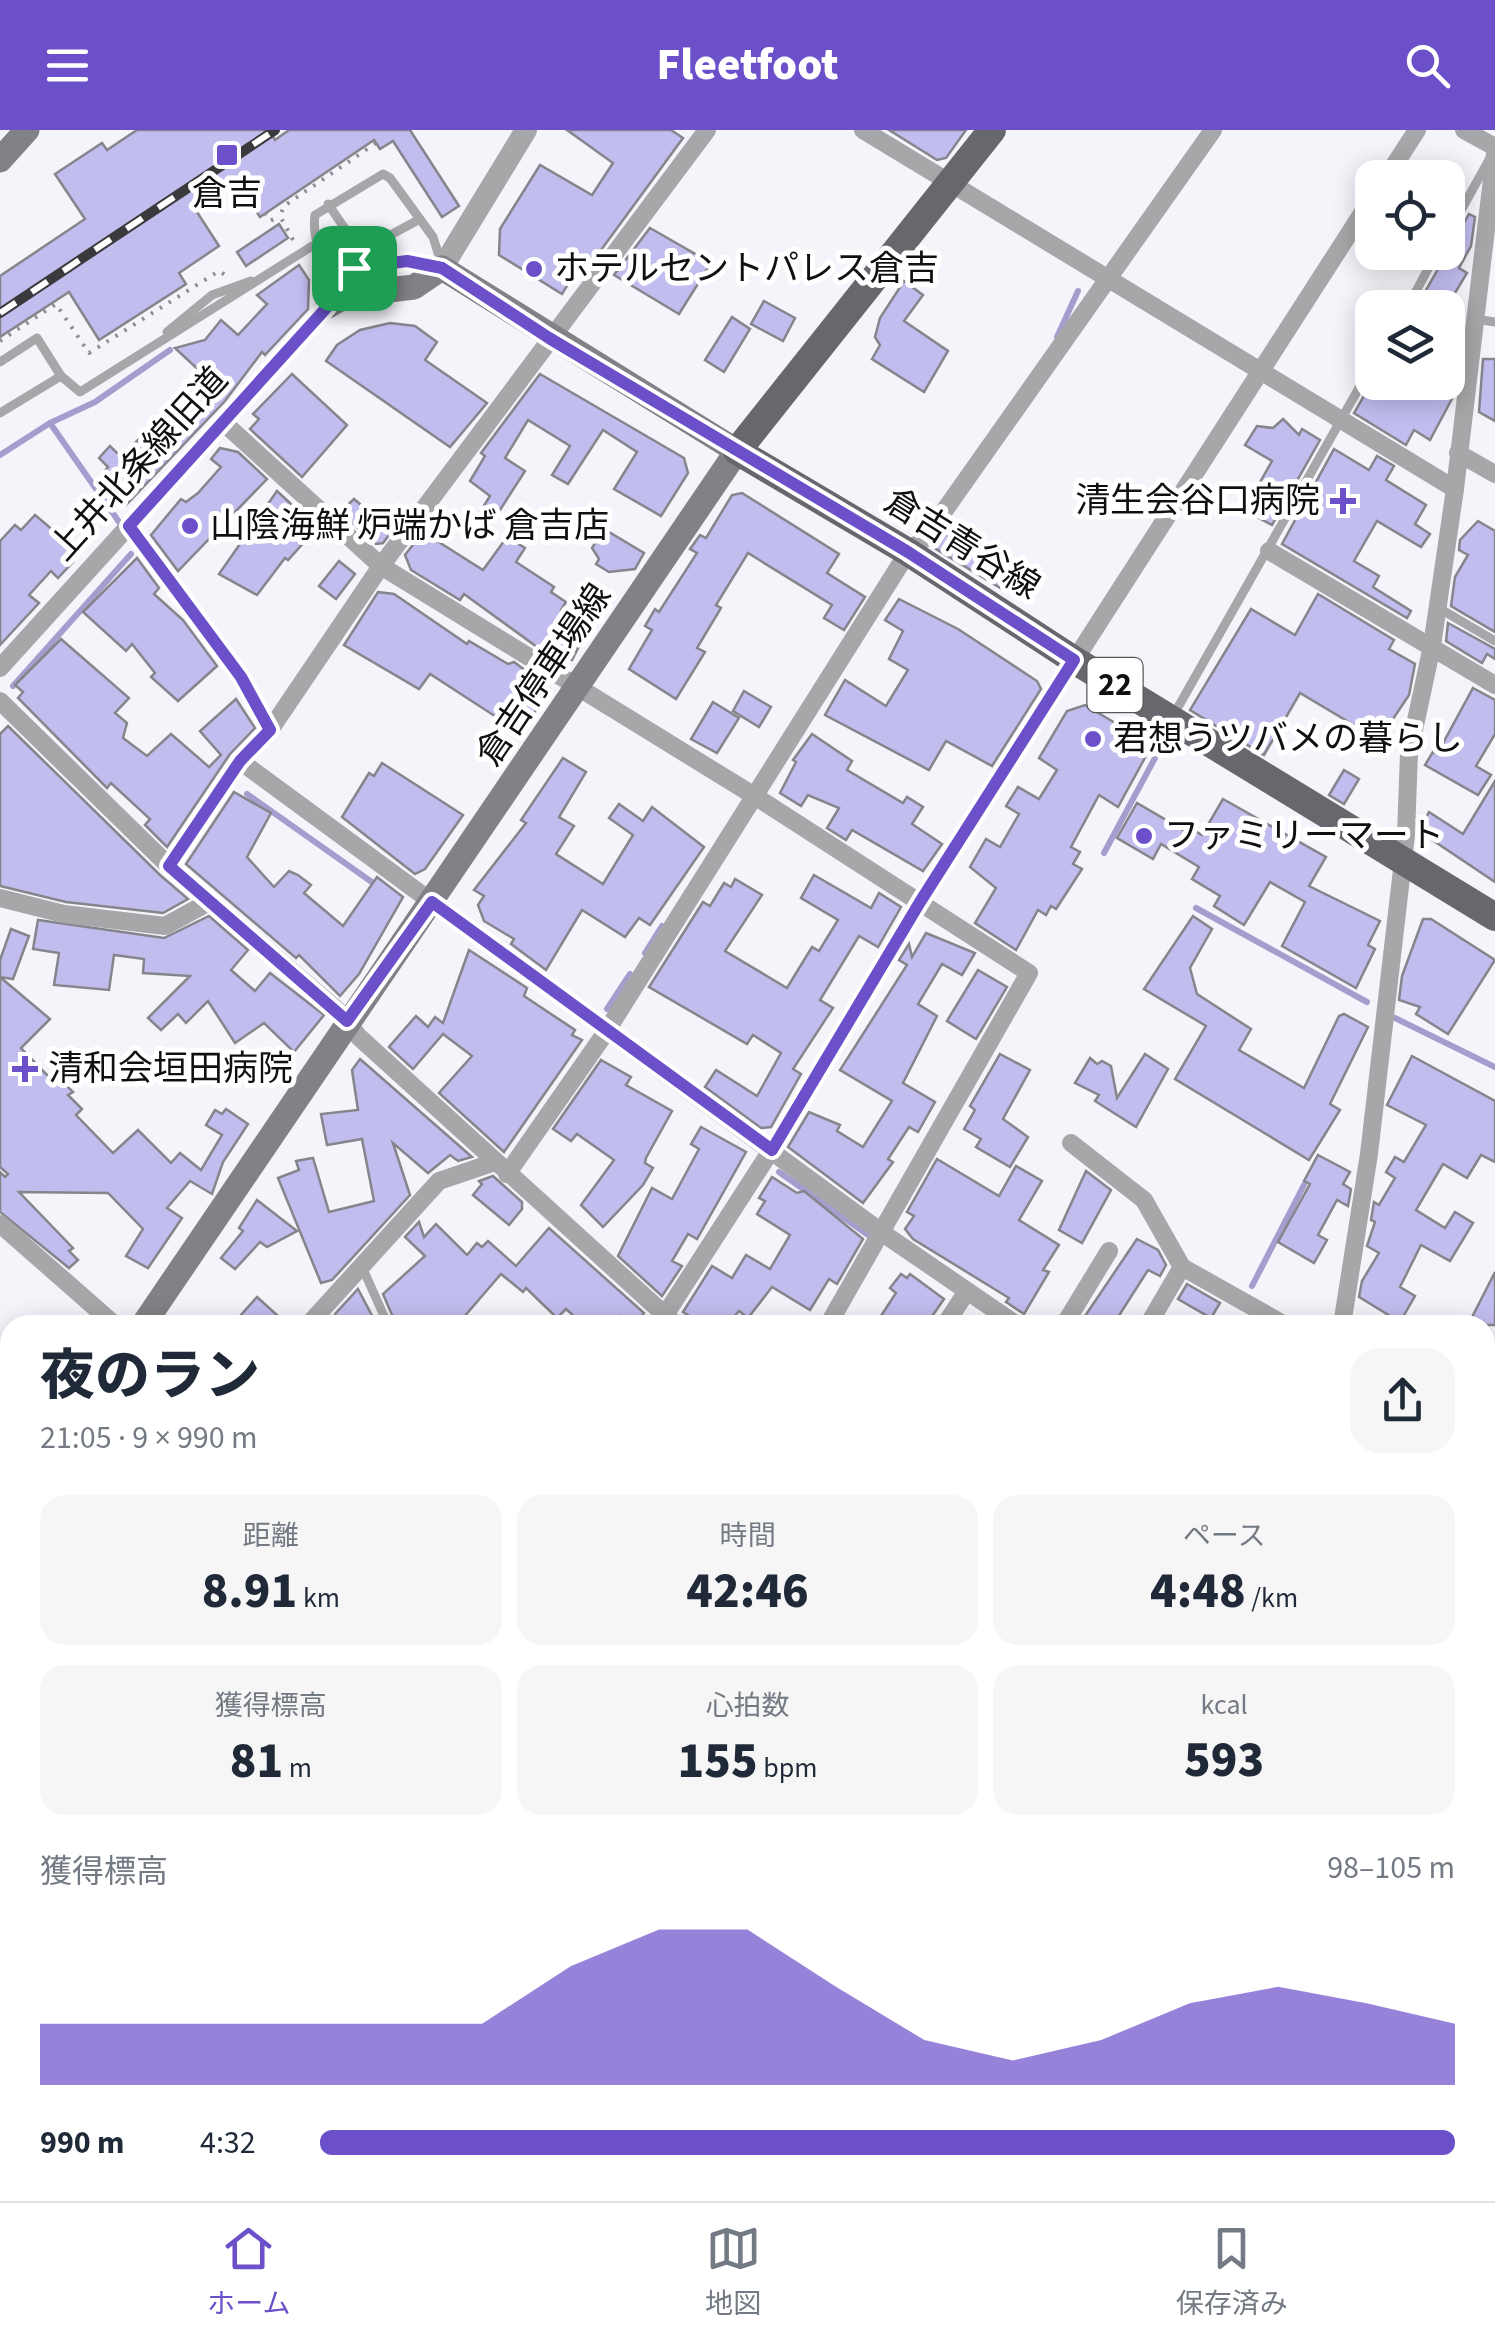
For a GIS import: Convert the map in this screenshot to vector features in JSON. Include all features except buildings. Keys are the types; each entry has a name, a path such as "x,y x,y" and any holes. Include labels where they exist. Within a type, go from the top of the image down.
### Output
{"main road":[{"path":"0,160 27,130"},
{"path":"328,306 347,295 414,287 442,268 737,452 992,130"},
{"name":"倉吉青谷線","path":"737,452 908,552 1074,660 1401,856 1495,917"},
{"name":"倉吉停車場線","path":"150,1315 737,452"}],"street":[{"path":"442,268 526,130"},
{"path":"169,866 240,761 270,730 381,566 707,130"},
{"path":"863,130 1455,489"},
{"path":"317,1315 438,1181 501,1168 606,1032 908,552 925,538 1213,130"},
{"path":"1398,160 1417,130"},
{"path":"1344,1315 1369,1154 1409,753 1432,646 1455,489 1495,150 1464,130"},
{"path":"676,1315 920,902 1355,224"},
{"name":"上井北条線旧道","path":"0,668 328,306"},
{"path":"224,424 381,566 752,795 1029,973 884,1234 834,1315"},
{"path":"1458,453 1495,474"},
{"path":"129,526 241,677 270,730"},
{"path":"1268,551 1495,685"},
{"path":"0,702 208,902 347,1021 359,1037 664,1315"},
{"path":"240,761 606,1032 1002,1315"},
{"path":"0,898 64,914 165,926 208,902"},
{"path":"1071,1143 1144,1200 1182,1267 1267,1315"},
{"path":"0,1224 105,1315"},
{"path":"1070,1315 1109,1251"},
{"path":"1154,1315 1182,1267"},
{"path":"951,1315 967,1291"}],"lane":[{"path":"503,164 512,130"},
{"path":"1465,204 1495,150"},
{"path":"324,255 354,268 407,261 442,268 433,236 383,174 315,214 312,235 324,255 328,306"},
{"path":"328,204 354,242 372,245 420,219"},
{"path":"0,362 37,338 61,376 80,392 317,243"},
{"path":"1475,320 1495,322"},
{"path":"0,413 61,376"},
{"path":"1171,718 1355,395"},
{"path":"1436,606 1495,641"},
{"path":"362,1268 383,1315"}],"path":[{"path":"265,214 270,221 280,216 284,206 376,143"},
{"path":"278,250 294,240 280,216"},
{"path":"0,340 56,304 89,353 219,271 232,280"}],"waterway":[{"path":"1057,337 1078,291"},
{"path":"0,455 50,423 95,402 170,350"},
{"path":"50,423 119,522"},
{"path":"13,686 131,554"},
{"path":"1104,853 1155,758"},
{"path":"247,794 376,885"},
{"path":"1196,908 1367,1002"},
{"path":"645,953 662,926"},
{"path":"607,1009 630,974"},
{"path":"1395,1018 1495,1067"},
{"path":"779,1172 871,1237"},
{"path":"1252,1286 1304,1185"}],"railway":[{"path":"0,313 275,130"}],"place":[{"name":"倉吉","path":"227,155"},
{"name":"ホテルセントパレス倉吉","path":"534,269"},
{"name":"清生会谷口病院","path":"1343,501"},
{"name":"山陰海鮮 炉端かば 倉吉店","path":"190,526"},
{"name":"君想うツバメの暮らし","path":"1093,739"},
{"name":"ファミリーマート","path":"1144,836"},
{"name":"清和会垣田病院","path":"25,1069"}],"route":[{"path":"324,255 354,268 407,261 442,268 549,338 908,552 1074,660 920,902 772,1150 432,902 347,1021 169,866 240,761 270,730 241,677 169,586 129,526 328,306 324,255"}]}
